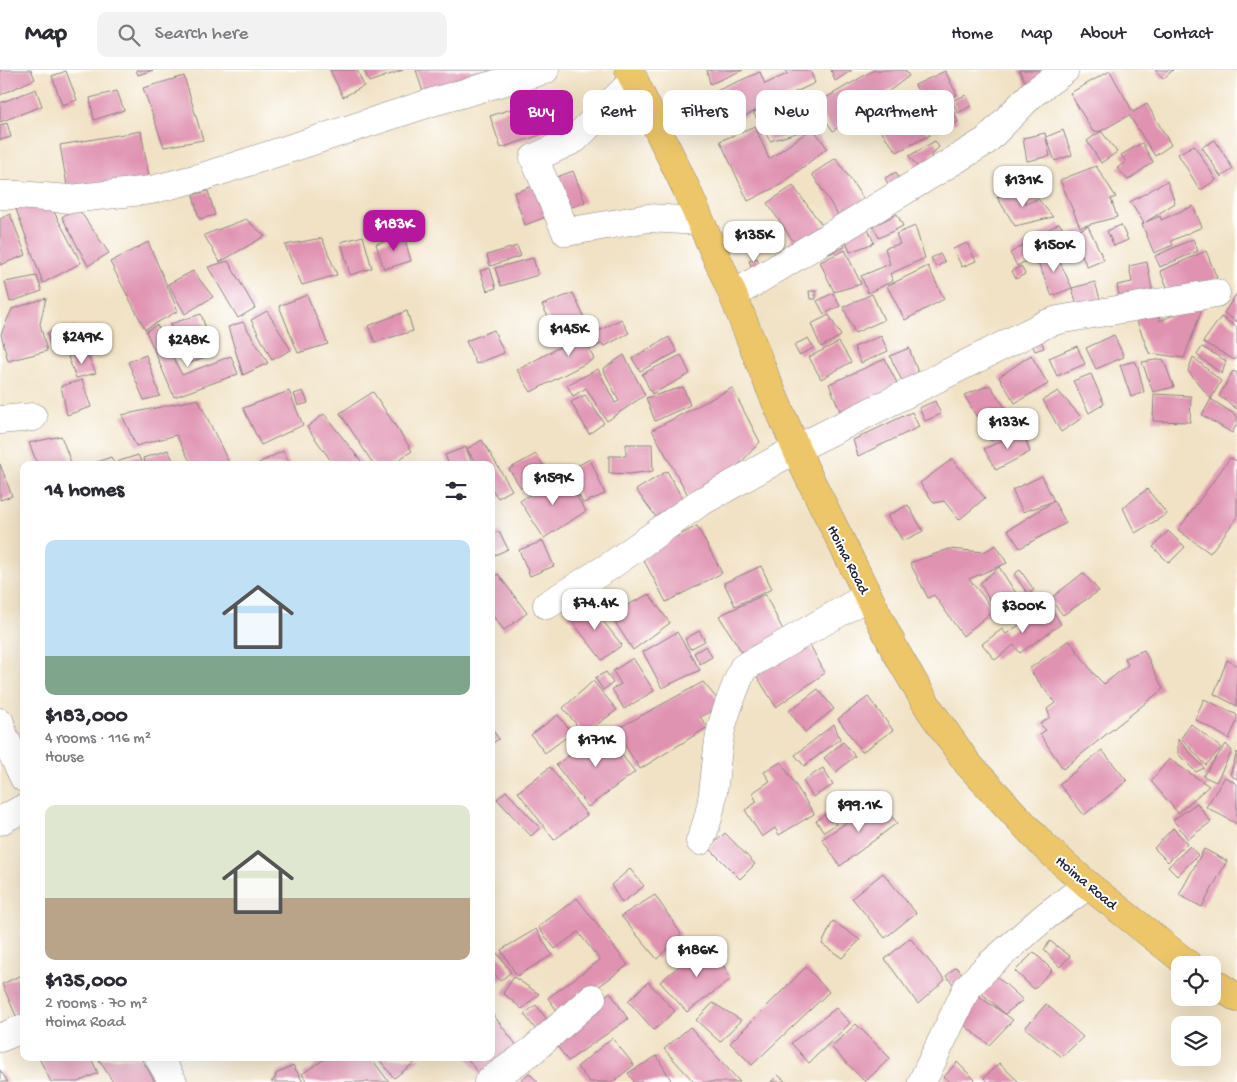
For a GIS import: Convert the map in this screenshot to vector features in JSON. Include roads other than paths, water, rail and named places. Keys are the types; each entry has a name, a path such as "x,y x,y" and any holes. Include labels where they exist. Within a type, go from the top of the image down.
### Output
{"main road":[{"name":"Hoima Road","path":"632,75 733,295 766,381 796,449 831,524 896,652 920,693 968,764 1044,846 1088,885 1178,956"},
{"path":"1221,987 1237,998"}],"street":[{"path":"0,195 18,194 70,199 151,190 202,176 436,101 545,70"},
{"path":"733,295 986,141 1032,94 1065,70"},
{"path":"632,75 575,139 534,158 566,232 648,218 699,221"},
{"path":"548,606 610,566 699,502 796,449 1046,324 1058,320 1216,294"},
{"path":"0,420 33,417"},
{"path":"700,841 708,824 714,798 721,730 742,668 868,596"},
{"path":"9,729 20,765"},
{"path":"0,821 20,810"},
{"path":"922,1082 968,988 988,966 1039,921 1088,885"},
{"path":"488,1082 533,1050 592,998"},
{"path":"0,1038 20,1030"},
{"path":"161,1061 173,1082"}]}
